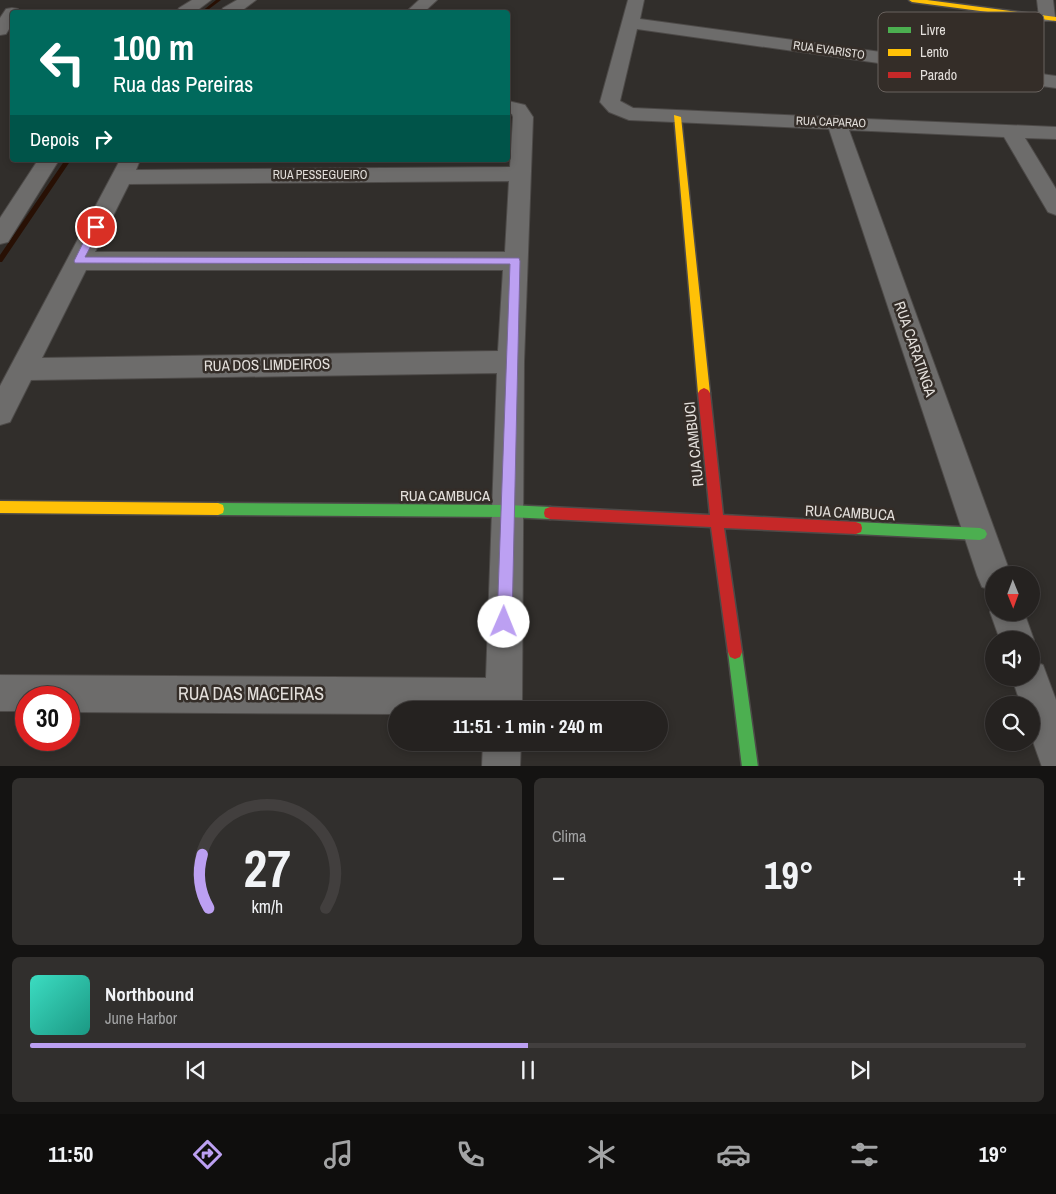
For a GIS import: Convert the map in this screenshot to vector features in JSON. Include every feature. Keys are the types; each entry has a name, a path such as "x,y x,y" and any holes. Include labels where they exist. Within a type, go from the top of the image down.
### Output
{"street":[{"path":"188,10 204,0"},
{"path":"233,10 248,0"},
{"path":"416,10 429,0"},
{"path":"631,23 636,0"},
{"path":"912,0 1005,12"},
{"path":"1045,0 1052,18"},
{"path":"0,30 10,17"},
{"name":"RUA EVARISTO","path":"631,23 878,57"},
{"name":"RUA CAPARAO","path":"631,23 610,102 616,108 629,114 1056,133"},
{"path":"503,701 511,362 523,117 522,112 518,108 510,107"},
{"name":"RUA CAMBUCI","path":"677,117 717,521 750,766"},
{"name":"RUA CARATINGA","path":"836,122 991,566"},
{"path":"1010,130 1056,207"},
{"path":"0,236 48,162"},
{"path":"0,413 126,168"},
{"name":"RUA PESSEGUEIRO","path":"126,168 519,174"},
{"path":"78,261 516,261"},
{"name":"RUA DOS LIMDEIROS","path":"23,369 511,362"},
{"name":"RUA CAMBUCA","path":"0,507 507,511 980,534"},
{"path":"1033,686 1056,753"},
{"name":"RUA DAS MACEIRAS","path":"0,693 402,701"},
{"path":"501,766 502,751"}],"waterway":[{"path":"206,10 219,0"},
{"path":"0,260 67,162"}],"traffic: fast":[{"path":"218,509 550,513"},
{"path":"856,528 980,534"},
{"path":"735,652 750,766"}],"traffic: slow":[{"path":"912,0 1003,12"},
{"path":"1044,17 1056,19"},
{"path":"677,117 704,393"},
{"path":"0,507 218,509"}],"traffic: jam":[{"path":"704,393 717,521 735,652"},
{"path":"550,513 856,528"}],"route":[{"path":"96,227 78,261 516,261 511,362 504,622"}]}
